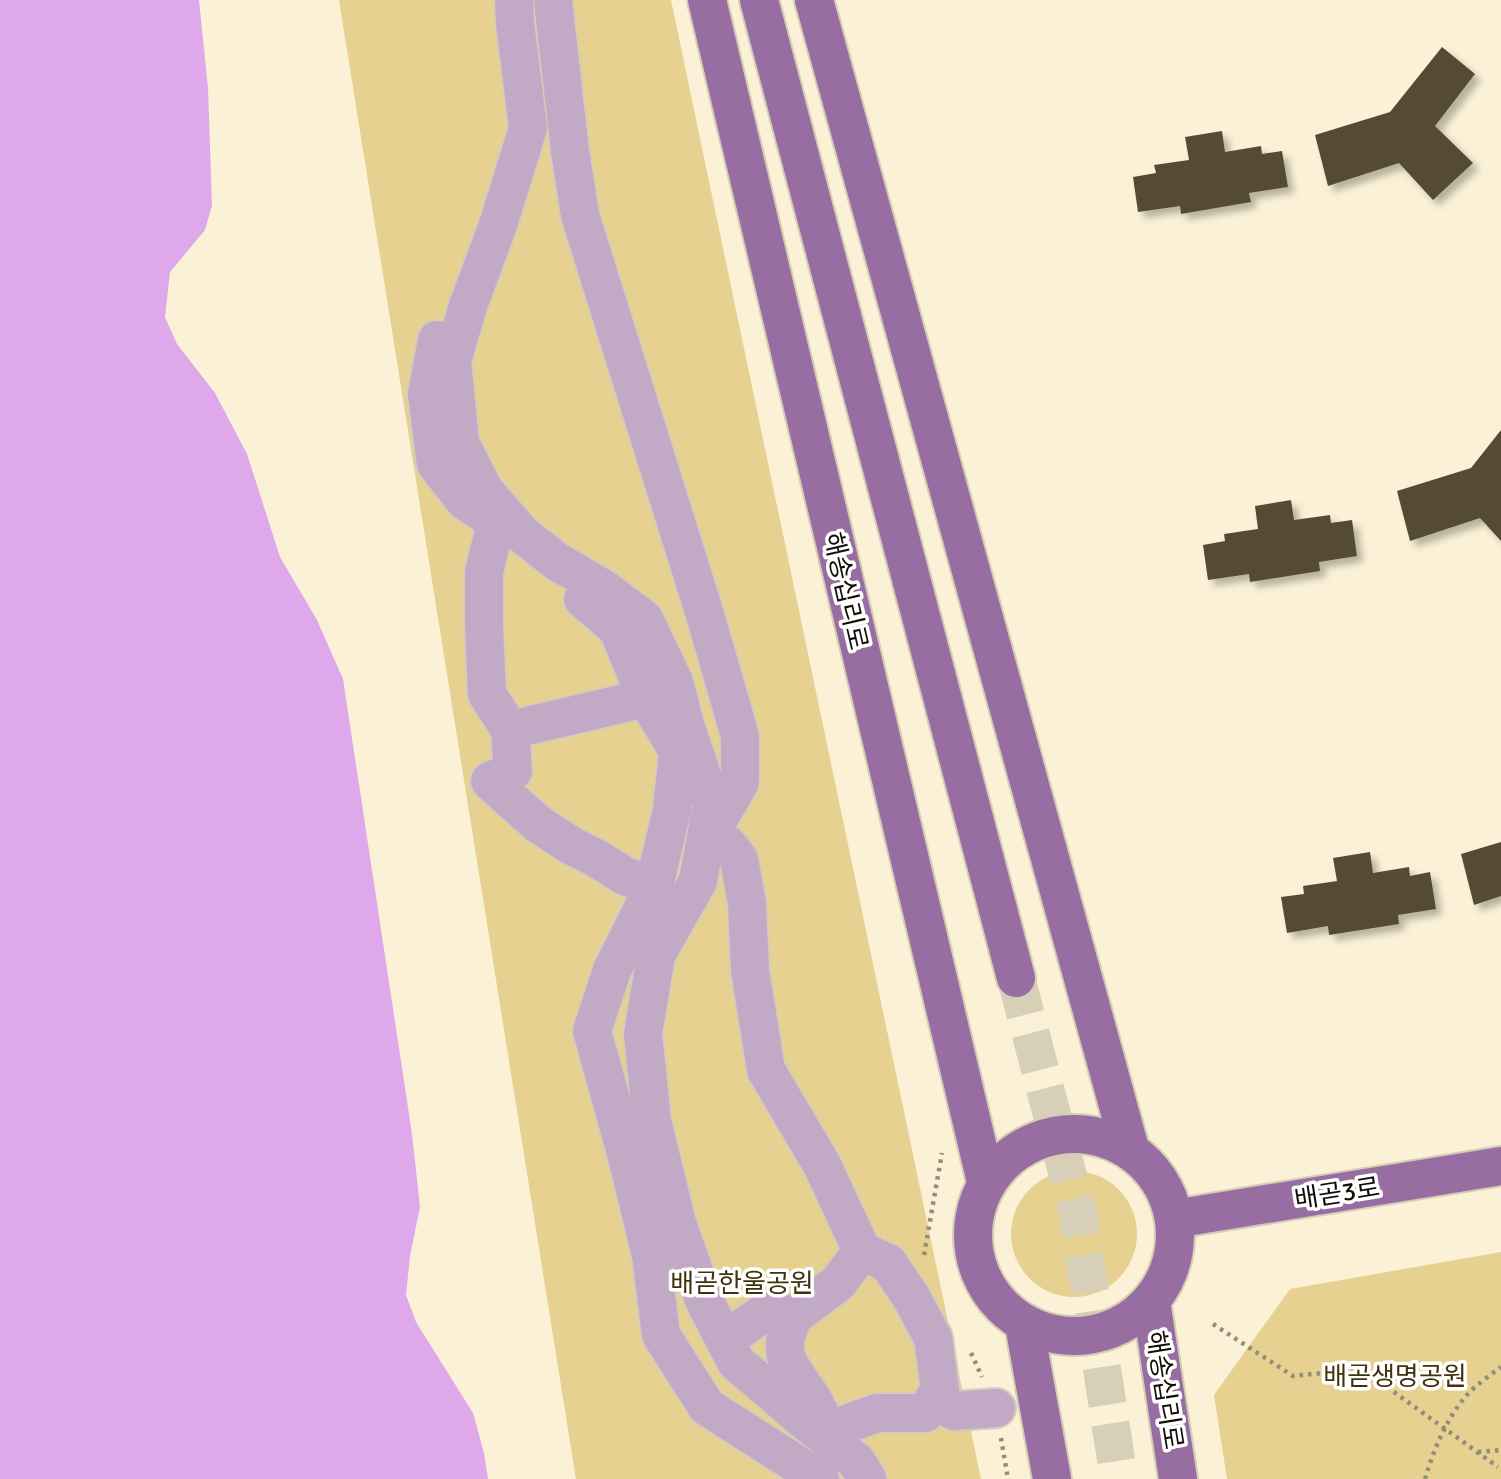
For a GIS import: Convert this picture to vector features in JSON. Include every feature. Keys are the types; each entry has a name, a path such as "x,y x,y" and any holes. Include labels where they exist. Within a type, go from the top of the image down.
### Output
{"main road":[{"name":"해송십리로","path":"706,0 986,1182"},
{"path":"758,0 1016,978"},
{"path":"814,0 1130,1149"},
{"name":"해송십리로","path":"1068,1132 1100,1136 1130,1149 1155,1172 1172,1203 1176,1237 1169,1272 1151,1301 1124,1323 1083,1336 1057,1336 1024,1324 999,1304 981,1277 972,1245 974,1213 986,1182 1008,1157 1036,1140 1068,1132"},
{"name":"배곧3로","path":"1174,1219 1501,1166"},
{"name":"해송십리로","path":"1151,1301 1178,1479"},
{"path":"1024,1324 1052,1479"}],"street":[{"path":"514,0 528,128 452,361 460,443 484,490 522,534 556,561 604,589 644,619 674,682 685,728 712,804 698,881 656,955 643,1034 652,1121 677,1223 704,1300 736,1362 857,1462 867,1479"},
{"path":"553,0 580,215 706,618 740,736 740,782 705,844"},
{"path":"522,146 467,251 438,335 428,394 436,464 464,500 516,537 618,629 646,698 678,751 672,810 654,886 612,970 592,1031 651,1255 661,1335 707,1407 820,1479"},
{"path":"496,523 484,572 481,682 510,730 513,771 490,781 538,824 572,846 625,876 654,886"},
{"path":"510,730 646,698"},
{"path":"705,844 727,844 739,859 747,903 750,970 766,1070 875,1257 911,1297 933,1338 940,1390 925,1413 877,1413 849,1423 833,1443"},
{"path":"875,1257 908,1271 928,1270"},
{"path":"833,1443 811,1396 797,1379 787,1359 783,1343 794,1316 875,1257"},
{"path":"725,1340 768,1310 794,1316"},
{"path":"936,1397 954,1411 996,1408"}],"path":[{"path":"1213,1324 1293,1376 1362,1369 1498,1467"},
{"path":"1425,1479 1433,1451 1444,1428 1467,1394 1501,1367"},
{"path":"1477,1452 1501,1450"}],"green space":[{"name":"배곧한울공원","path":"339,0 671,0 981,1479 576,1479"},
{"path":"1074,1171 1098,1176 1119,1189 1132,1210 1137,1234 1132,1258 1119,1279 1098,1292 1074,1297 1050,1292 1029,1279 1016,1258 1011,1234 1016,1210 1029,1189 1050,1176"},
{"name":"배곧생명공원","path":"1501,1252 1501,1479 1227,1479 1214,1395 1290,1289"}],"shaded area":[{"path":"0,0 199,0 208,88 212,206 205,230 170,272 165,317 177,344 215,393 247,454 280,557 317,620 343,679 412,1134 420,1207 410,1256 406,1295 416,1322 473,1413 488,1479 0,1479"}],"building":[{"path":"1442,47 1475,74 1435,126 1473,163 1433,200 1399,163 1328,186 1315,135 1390,112"},
{"path":"1222,131 1225,152 1261,146 1262,154 1282,151 1288,187 1249,193 1251,202 1181,214 1180,206 1138,212 1133,177 1156,173 1154,165 1189,160 1185,137"},
{"path":"1501,430 1501,541 1480,518 1410,541 1397,491 1471,468"},
{"path":"1291,500 1294,520 1330,515 1331,523 1352,520 1357,556 1319,562 1320,571 1250,582 1249,574 1208,580 1203,545 1225,541 1224,534 1258,529 1255,506"},
{"path":"1501,842 1501,896 1474,905 1461,854"},
{"path":"1370,852 1373,873 1409,867 1410,876 1430,872 1436,909 1398,915 1399,924 1329,935 1328,926 1287,933 1281,897 1304,894 1303,886 1337,881 1333,858"}],"tunnel":[{"path":"1016,978 1078,1214 1119,1479"}]}
